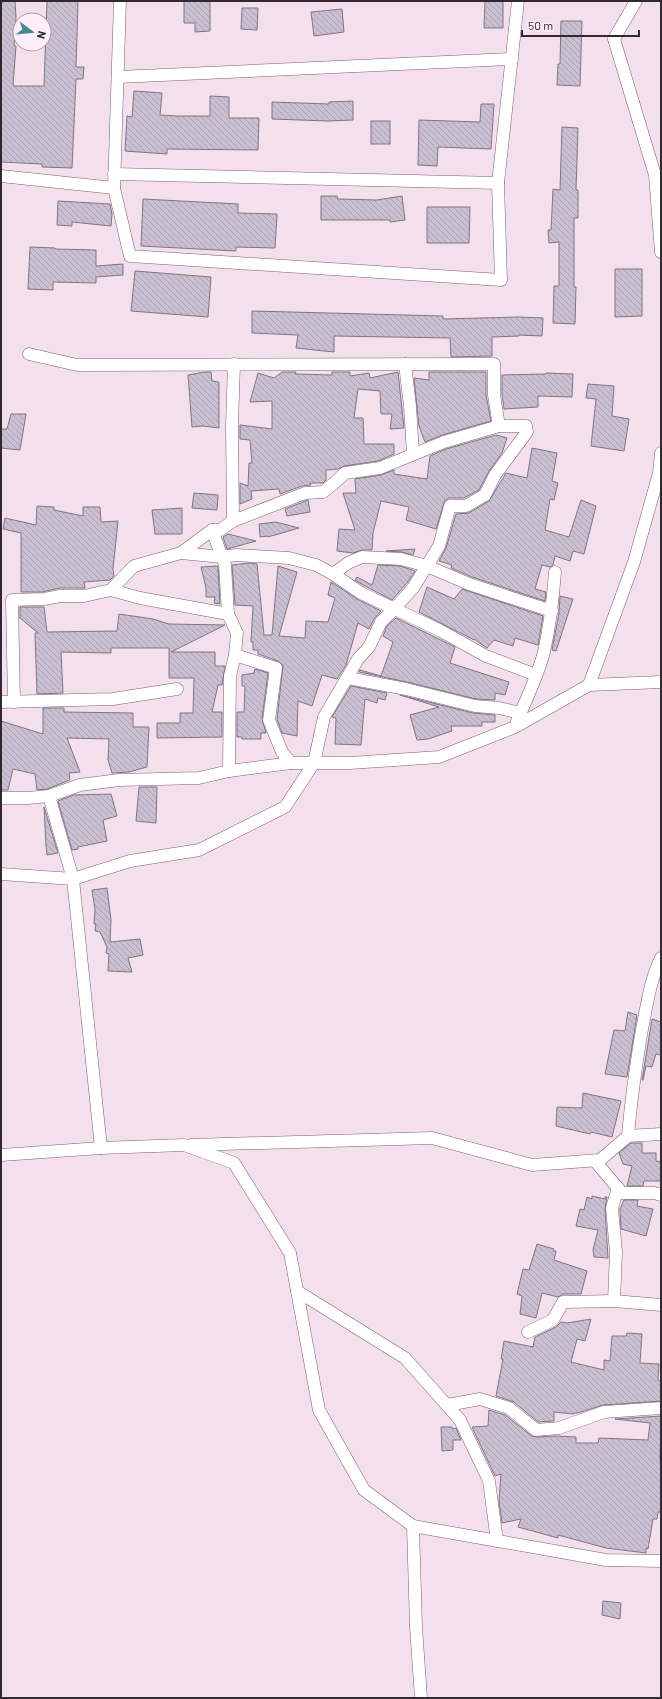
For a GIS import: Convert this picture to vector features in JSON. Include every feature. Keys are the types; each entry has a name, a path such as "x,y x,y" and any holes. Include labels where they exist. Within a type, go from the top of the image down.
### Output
{"street":[{"path":"120,1 114,188 130,256 501,280 498,183 518,1"},
{"path":"636,1 614,39 655,175 661,252"},
{"path":"118,77 512,59"},
{"path":"114,174 498,183"},
{"path":"1,176 114,188"},
{"path":"29,354 77,365 494,364 494,395 499,426"},
{"path":"233,522 232,424 234,364"},
{"path":"405,364 410,406 413,454"},
{"path":"1,874 73,879 130,861 199,850 285,807 314,763 324,717 358,659 369,646 381,622 413,588 439,546 450,506 466,506 485,495 496,475 527,432 526,426 499,426 444,442 380,468 345,473 323,492 305,493 233,522 220,530 212,530 182,553"},
{"path":"589,685 634,562 659,473 661,453"},
{"path":"212,530 225,565 228,614 237,633 235,655 230,676 229,770"},
{"path":"111,590 134,566 182,553 222,557 236,555 288,558 316,565 333,574 361,593 395,608 486,656 536,675"},
{"path":"333,574 348,563 362,557 401,559 427,566 469,584 552,611"},
{"path":"515,727 544,653 552,611 555,572"},
{"path":"14,702 12,600 44,599 60,596 84,596 111,590 140,598 228,614"},
{"path":"235,655 276,668 270,720 282,752 291,763"},
{"path":"348,678 406,689 475,706 499,708 521,713"},
{"path":"1,798 49,796 80,786 118,780 199,778 229,770 291,763 350,763 438,757 515,727 589,685 661,682"},
{"path":"1,702 113,699 177,689"},
{"path":"49,796 73,879 100,1148"},
{"path":"628,1136 631,1095 648,998 655,970 661,958"},
{"path":"1,1155 100,1148 432,1138 532,1165 600,1160 628,1136 661,1134"},
{"path":"184,1145 234,1163 290,1253 319,1410 364,1490 413,1526 606,1560 661,1561"},
{"path":"595,1161 622,1193 654,1193 661,1195"},
{"path":"614,1301 616,1252 612,1208 618,1188"},
{"path":"297,1291 405,1358 460,1420 490,1481 497,1541"},
{"path":"528,1332 553,1320 563,1302 614,1301 661,1305"},
{"path":"447,1405 480,1399 509,1408 536,1430 559,1428 604,1412 661,1408"},
{"path":"413,1526 416,1627 421,1698"}],"building":[{"path":"1,1 15,1 16,12 12,12 12,52 16,52 14,86 44,86 45,52 52,52 52,12 47,12 47,1 78,1 76,67 84,67 83,79 76,79 72,168 42,167 42,164 1,162"},
{"path":"184,1 210,1 210,31 195,32 195,23 184,23"},
{"path":"485,1 503,1 503,28 484,28"},
{"path":"242,8 258,8 257,30 241,29"},
{"path":"342,9 344,32 314,36 311,12"},
{"path":"561,21 582,21 580,86 557,85 558,64 560,64"},
{"path":"134,91 162,93 160,115 210,116 210,96 229,97 229,118 259,118 258,150 167,149 167,154 125,151 127,116 132,117"},
{"path":"353,101 353,120 328,121 272,119 272,102 329,104 329,102"},
{"path":"481,104 494,104 491,149 438,147 437,166 418,165 419,120 480,122"},
{"path":"371,121 390,121 390,144 371,144"},
{"path":"562,127 578,128 576,190 578,190 578,218 574,218 574,287 576,287 575,324 553,323 554,286 559,286 559,242 549,243 548,230 551,230 553,189 560,190"},
{"path":"321,196 337,196 338,199 377,200 402,196 405,220 390,222 390,220 321,220"},
{"path":"143,199 238,204 238,213 277,214 275,248 236,247 236,251 141,246"},
{"path":"58,201 110,204 112,214 111,226 72,222 72,226 57,225"},
{"path":"427,207 470,207 469,243 427,243"},
{"path":"30,247 96,250 96,266 123,264 123,275 96,277 96,283 53,282 53,290 28,289"},
{"path":"615,269 642,269 642,316 615,317"},
{"path":"135,271 211,277 208,317 131,311"},
{"path":"252,311 443,316 443,319 519,317 543,318 542,336 519,335 492,337 492,356 451,357 450,338 334,336 334,352 296,348 298,335 252,333"},
{"path":"211,372 212,381 219,382 219,428 203,426 192,427 188,375"},
{"path":"282,372 296,372 295,374 332,375 332,372 350,372 350,376 369,373 370,378 398,372 404,428 390,429 392,414 381,414 380,391 358,389 354,418 363,418 364,444 394,444 394,454 378,461 326,470 326,480 323,483 310,483 311,485 302,486 280,494 279,489 251,491 252,499 240,504 240,483 248,486 249,463 252,463 250,440 240,439 240,425 272,429 272,401 250,402 258,373 274,378"},
{"path":"429,372 486,372 486,395 491,421 442,435 425,442 419,426 414,378 429,380"},
{"path":"546,373 573,374 572,397 538,396 538,407 504,409 502,375"},
{"path":"588,384 614,386 612,416 629,419 624,451 591,446 596,399 586,398"},
{"path":"11,414 26,414 20,450 1,448 1,429 7,429"},
{"path":"496,435 507,438 502,453 489,471 479,490 464,498 450,498 445,500 436,529 406,520 409,507 381,501 373,533 372,550 362,550 353,553 337,551 339,529 355,530 343,493 356,493 355,479 381,475 394,470 394,474 427,479 430,456 446,449"},
{"path":"532,448 557,453 552,481 558,483 554,500 550,499 545,530 569,537 581,500 596,506 584,554 573,551 570,561 555,556 553,565 550,567 542,565 535,589 546,592 545,601 472,577 451,568 452,565 439,561 446,548 456,514 469,513 489,501 506,473 527,478"},
{"path":"194,493 218,495 217,510 192,508"},
{"path":"308,500 310,512 287,516 285,509"},
{"path":"37,506 54,507 54,510 83,516 83,507 100,507 101,522 118,521 113,569 114,576 110,580 84,582 85,588 60,588 42,592 21,592 21,533 3,529 5,518 36,525"},
{"path":"182,508 182,534 155,534 152,510"},
{"path":"276,522 299,528 268,537 260,537 259,524"},
{"path":"228,534 256,541 227,549 223,537"},
{"path":"415,549 413,555 402,552 386,551"},
{"path":"249,563 257,564 264,635 272,635 278,566 297,572 279,636 305,638 306,621 328,622 335,598 328,595 331,582 357,599 381,611 374,619 369,629 358,623 346,665 337,679 322,675 312,706 298,701 297,736 282,733 277,719 283,665 278,661 258,654 258,650 253,650 253,642 251,642 253,606 235,605 232,565"},
{"path":"378,565 400,566 415,571 392,600 355,580 357,577 372,585"},
{"path":"217,566 220,604 214,603 215,597 206,597 206,588 201,567"},
{"path":"427,587 454,599 462,589 543,616 538,645 515,638 513,646 494,640 487,648 474,639 419,612"},
{"path":"560,596 573,599 556,651 552,650 559,613"},
{"path":"20,607 44,607 47,632 117,631 119,614 153,619 169,624 225,625 171,652 215,652 215,666 225,666 222,685 218,685 212,712 222,712 222,737 157,738 157,723 180,723 180,713 193,713 194,678 169,678 169,648 111,648 111,653 61,652 63,693 37,694 35,633 38,633 20,618"},
{"path":"396,618 455,647 450,663 509,682 505,695 495,693 495,700 476,699 359,672 360,670 381,676 393,642 383,636 387,626"},
{"path":"255,669 268,673 262,719 266,733 261,733 261,739 242,739 242,737 237,737 237,712 244,712 245,686 242,686 242,675 254,673"},
{"path":"351,686 387,693 385,700 378,698 377,703 365,699 361,745 335,744 336,718 332,717"},
{"path":"400,695 473,713 495,715 495,722 482,722 482,726 451,726 452,731 428,739 417,740 410,715 439,707"},
{"path":"43,708 64,708 64,712 133,713 133,727 149,727 147,767 129,772 112,773 108,760 109,739 67,738 80,772 69,773 70,780 47,789 37,790 35,774 13,769 8,790 1,790 1,721 43,734"},
{"path":"139,787 157,787 156,823 136,821"},
{"path":"111,794 117,816 103,820 107,841 78,847 78,849 72,850 58,801 74,795"},
{"path":"44,807 58,853 47,855 46,846"},
{"path":"107,888 111,920 110,942 140,939 143,955 128,958 132,972 108,971 109,954 106,953 107,947 100,932 95,931 95,910 92,890"},
{"path":"628,1012 637,1015 627,1077 605,1074 614,1030 625,1031"},
{"path":"652,1019 661,1022 661,1055 656,1054 652,1067 646,1066 642,1080"},
{"path":"583,1093 621,1101 612,1137 591,1132 590,1134 556,1126 557,1107 582,1108"},
{"path":"631,1143 642,1143 642,1153 656,1153 656,1161 661,1162 661,1181 644,1181 643,1186 627,1186 632,1166 623,1164 619,1153"},
{"path":"592,1196 605,1199 605,1197 607,1197 605,1209 608,1258 594,1257 593,1250 598,1230 576,1226 580,1209 584,1210 587,1197 592,1199"},
{"path":"624,1200 638,1200 637,1206 653,1209 646,1236 621,1229 620,1209"},
{"path":"537,1244 554,1249 553,1251 556,1251 554,1260 587,1271 581,1294 563,1294 558,1297 542,1293 536,1318 520,1314 522,1296 517,1294 523,1269 529,1270"},
{"path":"591,1319 585,1341 577,1339 571,1362 604,1370 604,1360 610,1361 612,1336 626,1336 627,1333 642,1334 640,1363 659,1364 658,1380 661,1381 661,1401 603,1405 574,1414 554,1412 554,1421 538,1422 514,1402 496,1396 503,1359 501,1359 504,1341 533,1347 535,1337 556,1327 561,1322 567,1323"},
{"path":"489,1410 505,1415 532,1436 576,1437 576,1443 598,1443 599,1438 648,1440 650,1423 615,1419 661,1416 661,1512 658,1512 657,1519 653,1519 646,1553 606,1548 558,1535 558,1538 518,1527 521,1519 502,1523 499,1501 501,1474 495,1476 472,1427 488,1426"},
{"path":"441,1427 456,1428 461,1440 453,1440 453,1450 442,1451"},
{"path":"603,1601 621,1603 620,1619 602,1615"}]}
